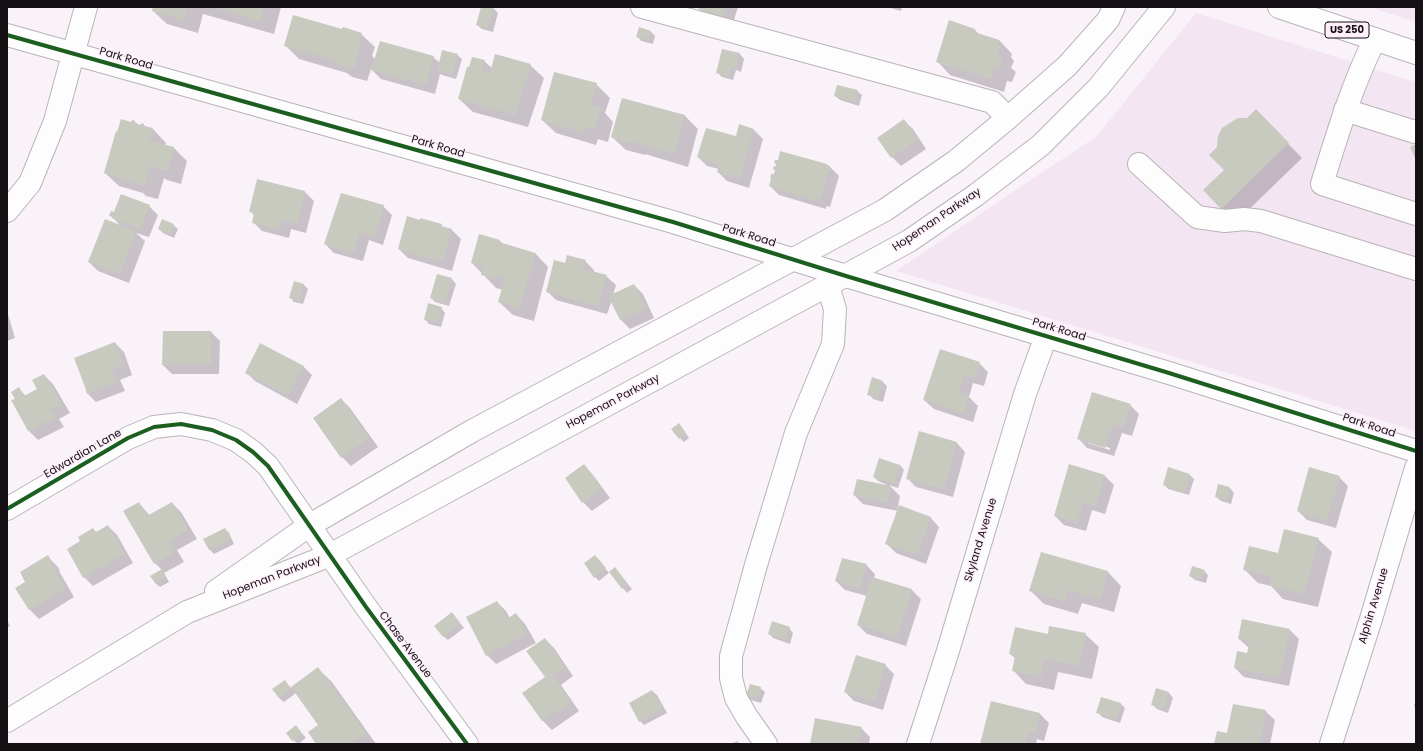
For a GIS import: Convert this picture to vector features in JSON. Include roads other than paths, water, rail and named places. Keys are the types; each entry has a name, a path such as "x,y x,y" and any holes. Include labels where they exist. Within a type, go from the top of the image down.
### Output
{"street":[{"path":"7,211 30,183 55,121 86,7"},
{"path":"642,7 992,102 1008,118"},
{"path":"187,612 310,525 472,431 885,210 956,161 1067,66 1108,20 1114,7"},
{"name":"Hopeman Parkway","path":"7,721 187,612 330,555 909,241 976,196 1041,145 1098,88 1164,7"},
{"name":"US 250","path":"1279,7 1416,52"},
{"name":"Park Road","path":"7,35 673,222 795,259 836,281 1046,336 1169,372 1416,451"},
{"path":"1375,39 1345,110 1322,184 1416,214"},
{"path":"1345,110 1416,132"},
{"path":"1139,164 1197,216 1225,221 1244,219 1261,221 1416,269"},
{"path":"766,744 736,698 731,678 731,656 756,565 796,433 833,344 836,281"},
{"name":"Skyland Avenue","path":"918,744 947,654 1025,394 1046,336"},
{"name":"Edwardian Lane","path":"7,509 128,438 154,428 181,424 212,430 236,440 253,452 268,466 330,555"},
{"name":"Alphin Avenue","path":"1331,744 1416,468"},
{"name":"Chase Avenue","path":"330,555 366,607 467,744"}]}
